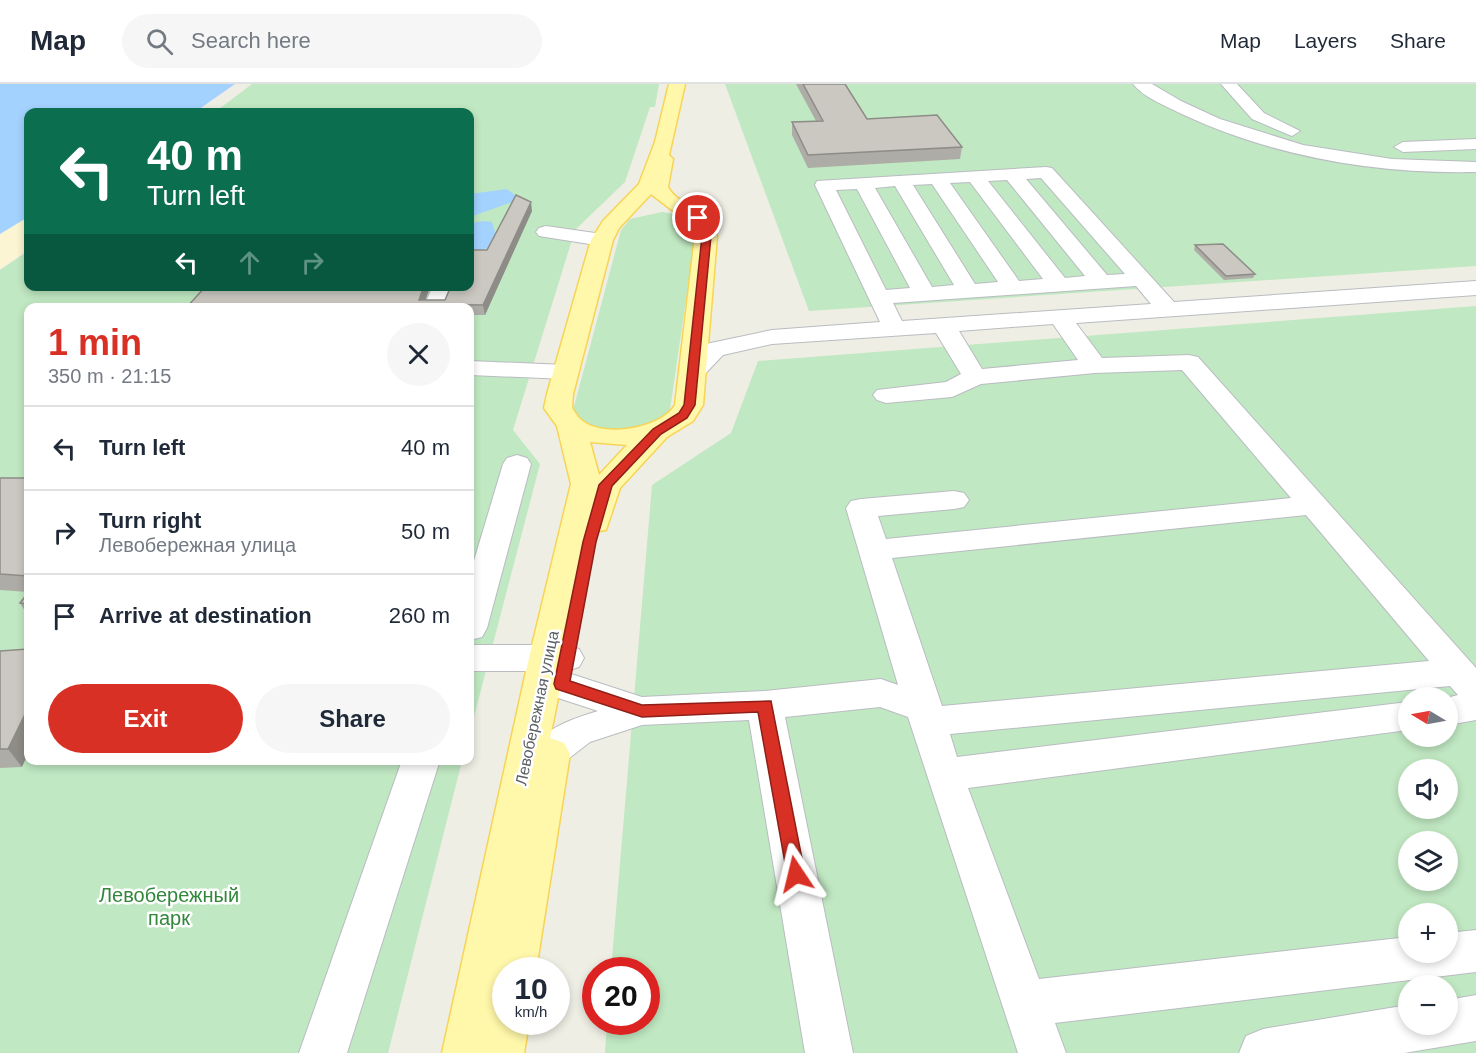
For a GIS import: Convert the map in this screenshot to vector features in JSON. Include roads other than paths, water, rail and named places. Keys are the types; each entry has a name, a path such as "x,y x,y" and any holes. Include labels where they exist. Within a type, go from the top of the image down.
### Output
{"main road":[{"name":"Левобережная улица","path":"515,957 550,752 559,667 586,484 571,426 558,408 602,240 610,225 648,186 664,142 677,84"},
{"name":"Левобережная улица","path":"467,1053 559,667 606,485 657,431 683,415 689,405 706,236 704,225 669,201 658,188 664,159 664,142"},
{"path":"620,217 649,209 672,209 691,214"},
{"path":"571,426 604,437 631,437 657,431"},
{"path":"499,1053 502,1035"}],"street":[{"path":"1141,84 1223,126 1280,143 1394,164 1476,167"},
{"path":"1155,84 1213,113 1272,135 1322,147 1394,155 1476,155"},
{"path":"1229,84 1253,111 1267,122 1294,132 1377,145 1424,147 1476,144"},
{"path":"894,328 824,185 1047,172 1168,309"},
{"path":"1012,174 1101,282"},
{"path":"975,176 1058,284"},
{"path":"937,178 1013,288"},
{"path":"900,180 969,291"},
{"path":"863,182 924,294"},
{"path":"546,232 602,240"},
{"path":"879,297 1142,279"},
{"path":"698,315 713,326 735,335 772,337 1476,288"},
{"path":"1059,316 1095,366"},
{"path":"943,324 975,377"},
{"path":"692,373 715,350 772,337"},
{"path":"886,395 952,389 975,377 1095,366 1189,362 1467,682"},
{"path":"474,368 566,372"},
{"path":"474,614 518,464"},
{"path":"954,500 861,508 944,775 1042,1053"},
{"path":"874,550 1314,505"},
{"path":"474,658 559,667 642,711"},
{"path":"882,693 908,663"},
{"path":"550,752 577,732 642,711 765,705 882,693 926,715 1467,682"},
{"path":"765,705 829,1053"},
{"path":"1458,709 1476,706"},
{"path":"944,775 1398,717"},
{"path":"323,1053 419,765"},
{"path":"1024,1004 1476,951"},
{"path":"1458,1021 1476,1018"},
{"path":"1263,1053 1398,1030"}],"water":[{"path":"0,84 235,84 201,108 24,108 24,219 0,234"},
{"path":"507,189 516,196 512,202 474,216 474,193"},
{"path":"474,222 492,222 496,235 489,248 474,251"}],"park label":[{"name":"Левобережный парк","path":"169,906"}]}
